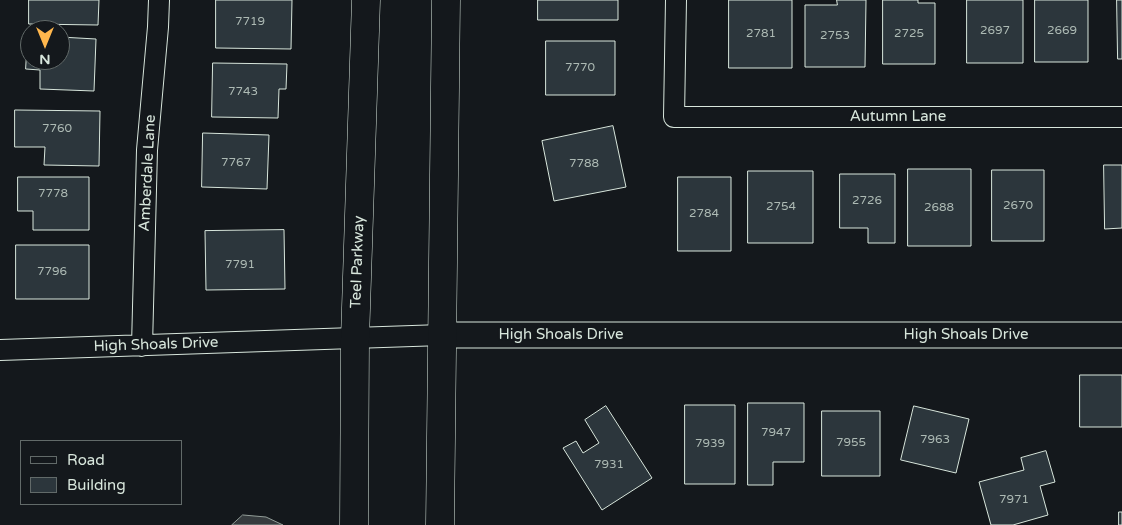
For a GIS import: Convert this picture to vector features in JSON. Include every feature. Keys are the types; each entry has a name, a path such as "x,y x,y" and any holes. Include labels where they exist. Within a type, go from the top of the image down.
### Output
{"main road":[{"name":"Teel Parkway","path":"354,525 355,339 366,0"},
{"path":"440,525 446,0"}],"street":[{"name":"Amberdale Lane","path":"142,346 147,150 159,0"},
{"name":"Autumn Lane","path":"676,0 674,116 1122,116"},
{"name":"High Shoals Drive","path":"0,350 442,335 1122,335"}],"shaded area":[{"path":"243,515 266,517 283,525 232,525"}],"building":[{"path":"29,0 99,0 98,25 70,25 70,20 29,20"},
{"path":"216,0 292,0 291,49 216,48"},
{"path":"538,0 618,0 618,20 538,20"},
{"path":"729,0 792,0 792,68 729,68"},
{"path":"837,0 866,0 865,67 805,67 805,5 837,5"},
{"path":"883,0 918,0 918,3 935,3 935,64 883,64"},
{"path":"967,0 1023,0 1023,63 967,63"},
{"path":"1035,0 1088,0 1088,62 1035,62"},
{"path":"1117,0 1122,0 1122,59 1118,59"},
{"path":"70,38 96,39 94,91 40,89 40,70 70,70"},
{"path":"546,41 615,41 615,95 546,95"},
{"path":"213,63 287,64 286,89 279,89 278,118 212,117"},
{"path":"15,110 100,111 99,166 44,165 45,147 15,147"},
{"path":"613,126 626,187 554,201 542,141"},
{"path":"203,133 269,135 267,189 202,187"},
{"path":"1104,165 1122,165 1122,228 1105,229"},
{"path":"908,169 971,169 971,246 908,246"},
{"path":"992,170 1044,170 1044,241 992,241"},
{"path":"748,171 813,171 813,243 748,243"},
{"path":"840,174 895,174 895,243 868,243 868,228 840,228"},
{"path":"18,177 89,177 89,230 33,230 33,211 18,211"},
{"path":"678,177 731,177 731,251 678,251"},
{"path":"284,230 285,289 206,290 205,231"},
{"path":"16,245 89,245 89,299 16,299"},
{"path":"1080,375 1122,375 1122,427 1080,427"},
{"path":"748,403 804,403 804,462 773,462 773,485 748,485"},
{"path":"685,405 735,405 735,484 685,484"},
{"path":"606,406 652,478 602,510 563,448 576,441 583,453 599,443 585,420"},
{"path":"914,406 969,419 956,473 901,460"},
{"path":"822,411 880,411 880,476 822,476"},
{"path":"1046,451 1055,482 1040,486 1048,515 1013,525 991,525 979,482 1024,470 1021,458"},
{"path":"1119,512 1122,512 1122,525 1119,525"}]}
